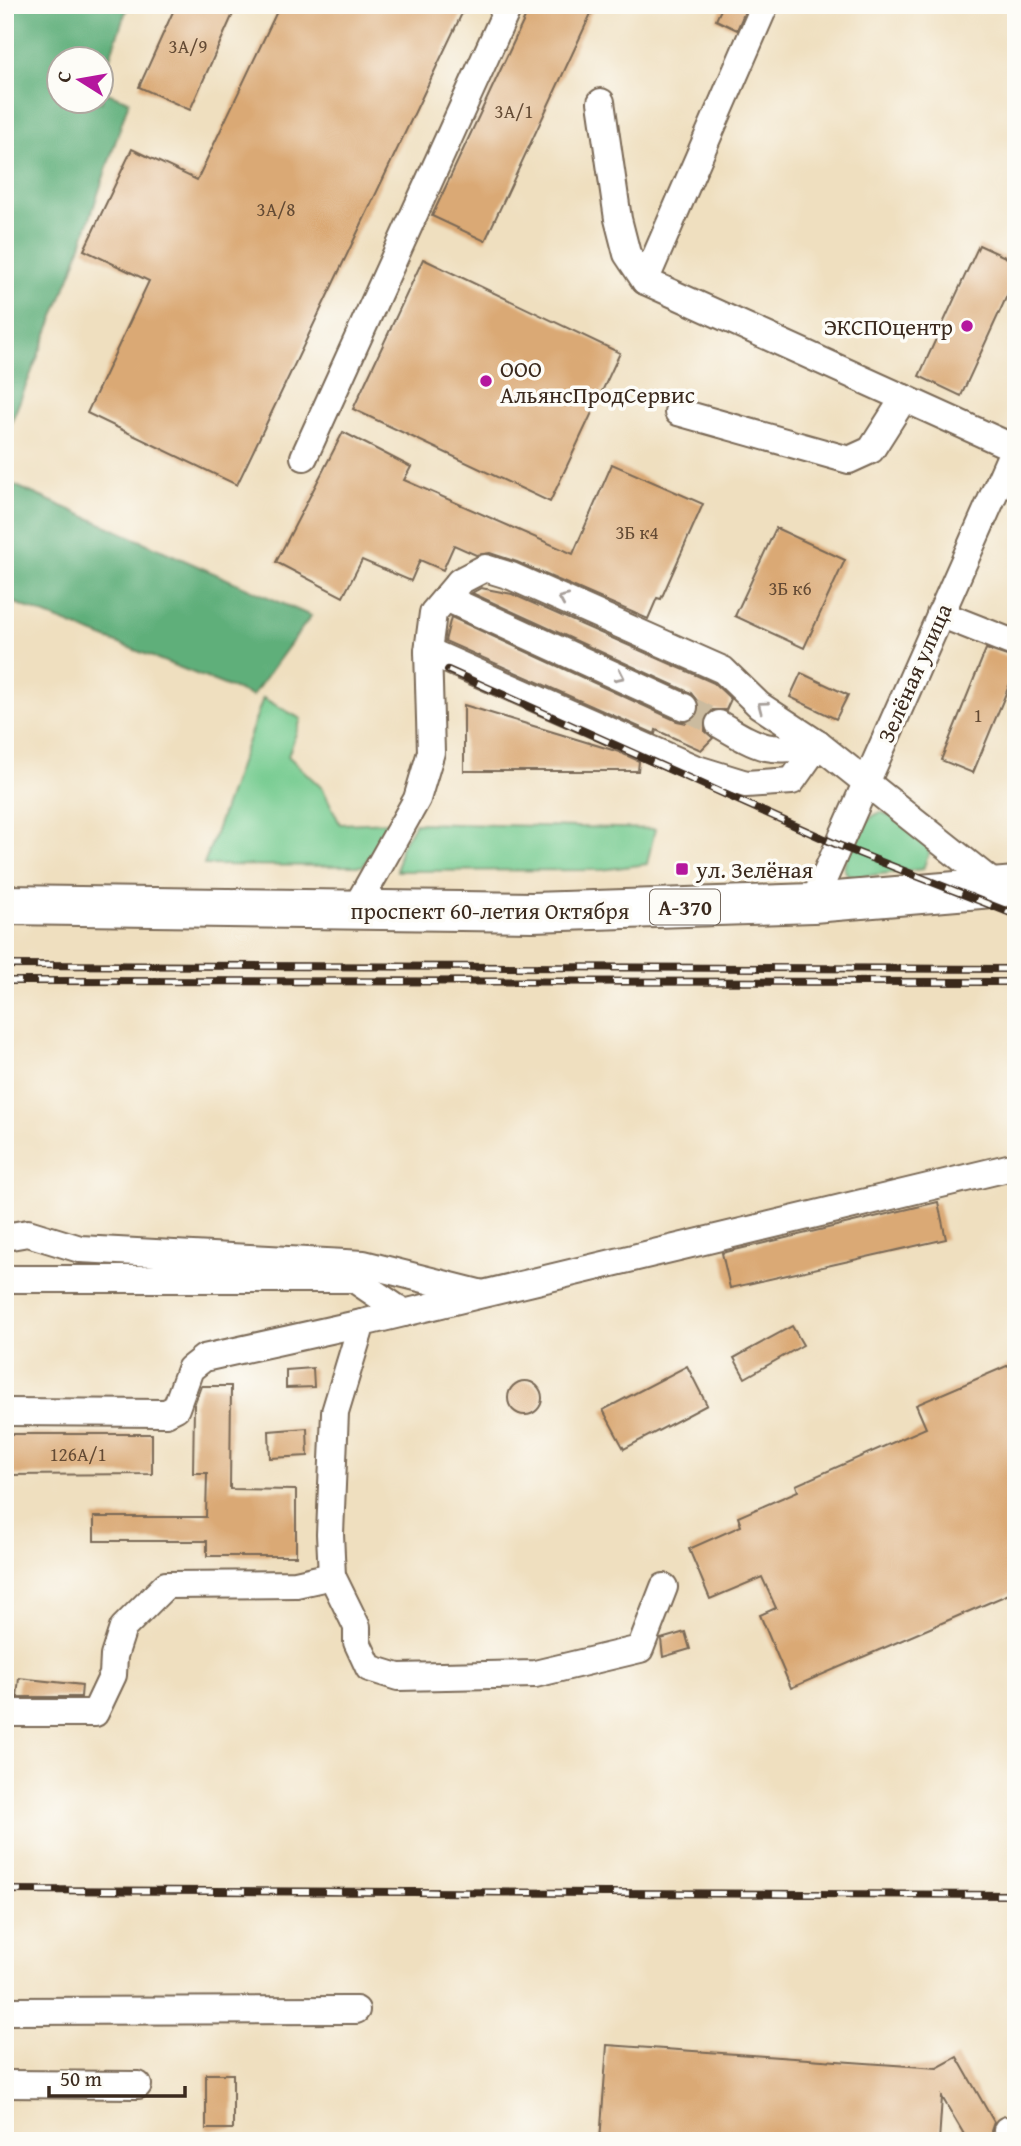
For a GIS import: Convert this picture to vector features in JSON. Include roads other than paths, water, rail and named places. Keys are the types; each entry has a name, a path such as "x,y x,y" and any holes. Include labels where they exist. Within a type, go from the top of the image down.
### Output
{"highway":[{"name":"проспект 60-летия Октября","path":"5,905 354,912 532,912 813,903 1007,887"}],"street":[{"path":"303,457 509,5"},
{"path":"645,281 765,5"},
{"path":"601,102 624,243 627,254 645,281 1015,446"},
{"path":"678,412 849,460 871,450 904,398"},
{"name":"Зелёная улица","path":"813,903 1015,446"},
{"path":"354,912 417,799 431,752 428,651 433,612 460,582 485,568 511,576 723,670 759,705 818,744 1007,887"},
{"path":"446,598 684,707"},
{"path":"940,614 1016,645"},
{"path":"428,651 694,768 746,784 792,781 818,744"},
{"path":"719,724 752,744 781,751 818,744"},
{"path":"5,1412 166,1413 176,1408 190,1369 204,1358 362,1324 1016,1166"},
{"path":"5,1237 29,1233 80,1249 364,1264 484,1294"},
{"path":"7,1279 354,1279 404,1313"},
{"path":"362,1324 335,1412 330,1534 332,1576 357,1627 357,1642 369,1668 398,1677 535,1674 640,1649 664,1587"},
{"path":"15,1713 95,1713 113,1675 114,1656 123,1628 166,1585 296,1584 332,1576"},
{"path":"5,2011 356,2010"},
{"path":"5,2084 138,2085"}],"tunnel":[{"path":"684,707 719,724"}],"railway":[{"path":"448,670 838,845 1016,915"},
{"path":"5,965 1016,969"},
{"path":"5,981 1016,982"},
{"path":"5,1890 1016,1895"}],"place":[{"name":"ЭКСПОцентр","path":"967,326"},
{"name":"ООО АльянсПродСервис","path":"486,381"},
{"name":"ул. Зелёная","path":"682,869"}]}
